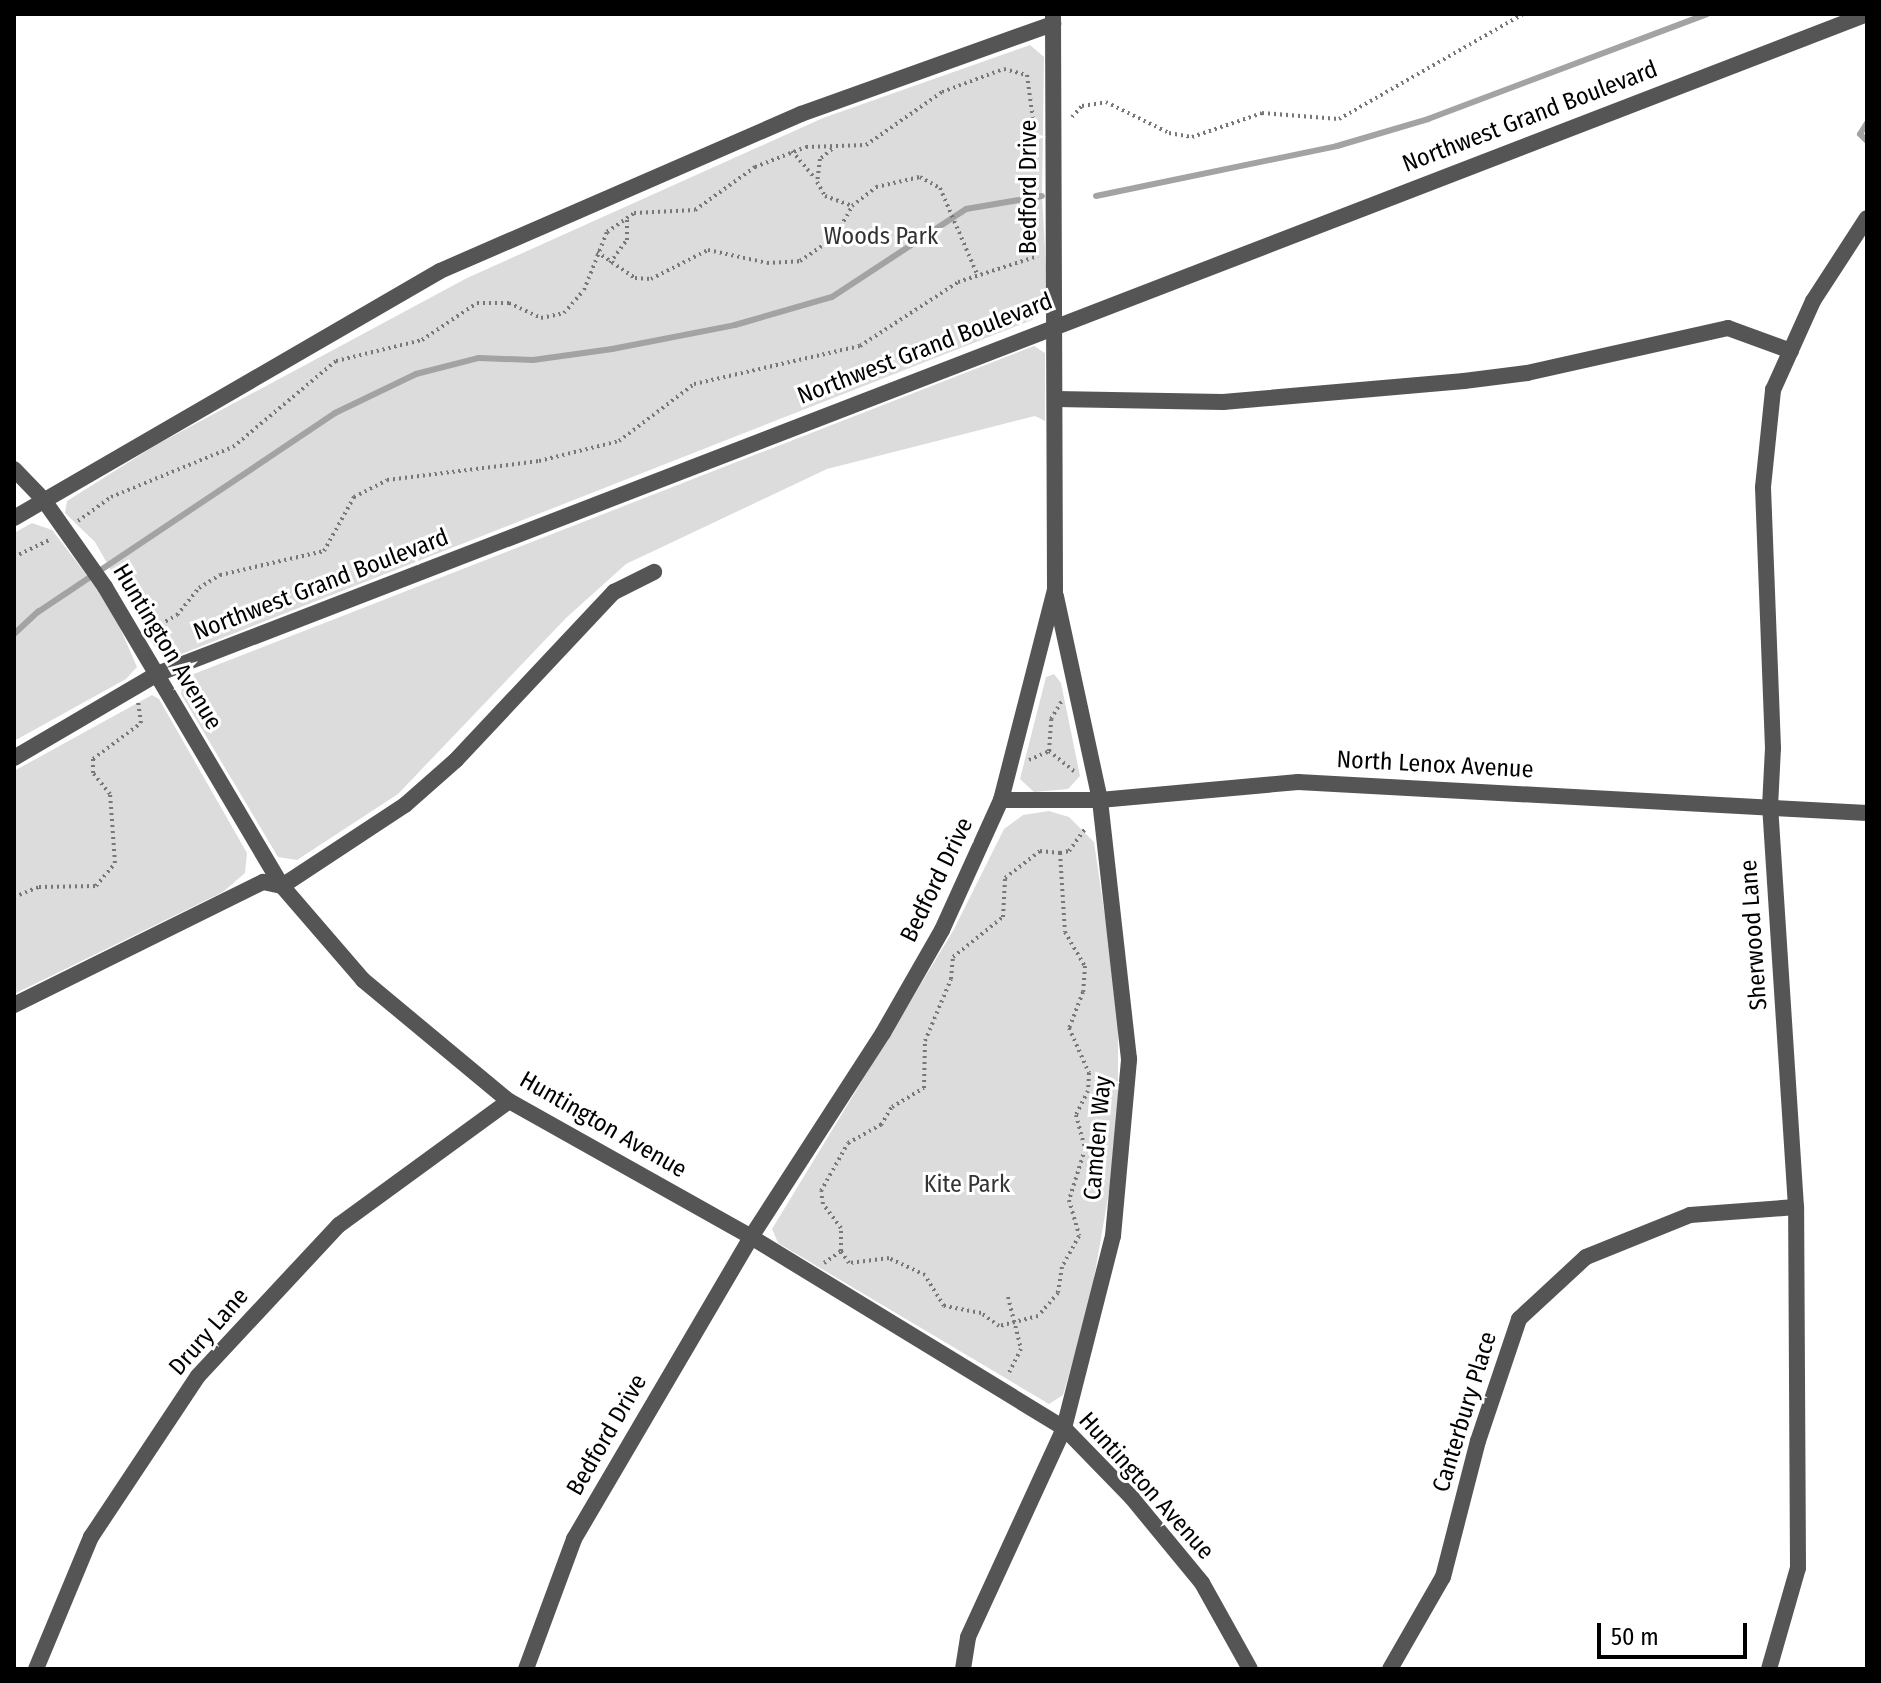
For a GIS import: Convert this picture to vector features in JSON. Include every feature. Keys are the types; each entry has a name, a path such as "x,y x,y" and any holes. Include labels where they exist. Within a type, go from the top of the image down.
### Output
{"street":[{"name":"Northwest Grand Boulevard","path":"14,758 157,674 1055,324 1867,14"},
{"name":"Bedford Drive","path":"526,1669 574,1539 751,1237 935,943 1001,800 1055,590 1053,19"},
{"path":"14,518 440,271 801,114 1053,19"},
{"name":"Sherwood Lane","path":"1769,1669 1798,1568 1796,1207 1770,807 1773,748 1763,487 1773,390 1813,301 1867,218"},
{"path":"1056,399 1223,402 1464,381 1527,373 1728,328 1791,351"},
{"name":"Huntington Avenue","path":"14,469 43,499 105,587 282,886 363,980 509,1101 751,1237 995,1383 1064,1428 1132,1498 1202,1583 1250,1669"},
{"path":"14,1005 263,882 282,886 405,805 456,760 614,592 654,572"},
{"name":"Camden Way","path":"963,1669 968,1637 1064,1428 1113,1236 1129,1059 1098,794 1055,590"},
{"name":"North Lenox Avenue","path":"1001,800 1298,782 1867,813"},
{"name":"Drury Lane","path":"36,1669 91,1537 198,1376 339,1225 509,1101"},
{"name":"Canterbury Place","path":"1390,1669 1443,1577 1478,1441 1519,1319 1586,1257 1690,1215 1796,1207"}],"path":[{"path":"1068,124 1082,106 1093,102 1117,106 1169,133 1192,137 1262,113 1339,119 1523,14"},
{"path":"74,524 111,497 233,447 336,361 422,340 477,303 509,303 541,318 564,313 584,290 596,252 607,232 627,217 650,209 695,210 755,167 792,151 866,145 942,92 1004,69 1027,75 1033,132 1039,135"},
{"path":"817,182 820,159 834,147"},
{"path":"792,151 825,196 852,206"},
{"path":"596,252 635,278 651,279 708,250 767,263 800,261 835,237 852,206 876,187 906,178 931,180 946,198 977,274"},
{"path":"610,263 627,240 627,217"},
{"path":"145,633 177,615 199,588 220,575 310,557 330,542 354,497 387,480 539,461 619,441 686,388 860,346 977,274 1052,255"},
{"path":"14,557 54,537"},
{"path":"14,897 39,887 96,886 115,863 110,794 93,773 93,759 141,723 142,711 132,688"},
{"path":"1049,751 1055,709 1076,690"},
{"path":"1010,771 1049,751"},
{"path":"1049,751 1098,794 1085,829 1069,851 1040,851 1005,878 1003,917 953,957 951,979 925,1041 924,1088 892,1107 881,1125 848,1143 821,1191 823,1204 841,1228 841,1251 849,1263 889,1258 925,1275 935,1296 954,1311 981,1313 999,1326 1038,1316 1058,1293 1062,1267 1079,1236 1069,1200 1085,1149 1076,1115 1088,1091 1089,1073 1069,1028 1083,992 1085,966 1065,932 1060,853"},
{"path":"995,1383 1007,1378 1021,1349 1008,1297"}],"green space":[{"name":"Woods Park","path":"1030,45 1044,57 1042,196 1048,303 1032,320 174,657 154,646 95,542 65,513 67,501 156,445 467,278 823,118"},
{"path":"1034,346 1045,353 1045,421 1035,416 827,469 626,564 566,618 398,794 297,860 278,857 181,694 183,680 191,675"},
{"path":"32,523 52,530 110,605 137,667 126,679 14,741 14,533"},
{"path":"1054,674 1061,683 1080,776 1068,789 1034,792 1020,779 1046,677"},
{"path":"152,695 159,699 247,853 245,873 223,892 14,994 14,771"},
{"name":"Kite Park","path":"1049,811 1069,817 1094,842 1118,1006 1118,1139 1090,1302 1063,1395 1049,1404 778,1243 772,1229 953,931 1004,829 1023,815"}],"waterway":[{"path":"1096,196 1337,146 1428,119 1707,14"},
{"path":"1867,123 1860,134 1867,141"},
{"path":"14,634 38,612 335,413 416,374 479,358 533,360 612,349 735,325 832,297 966,209 1042,196"}]}
